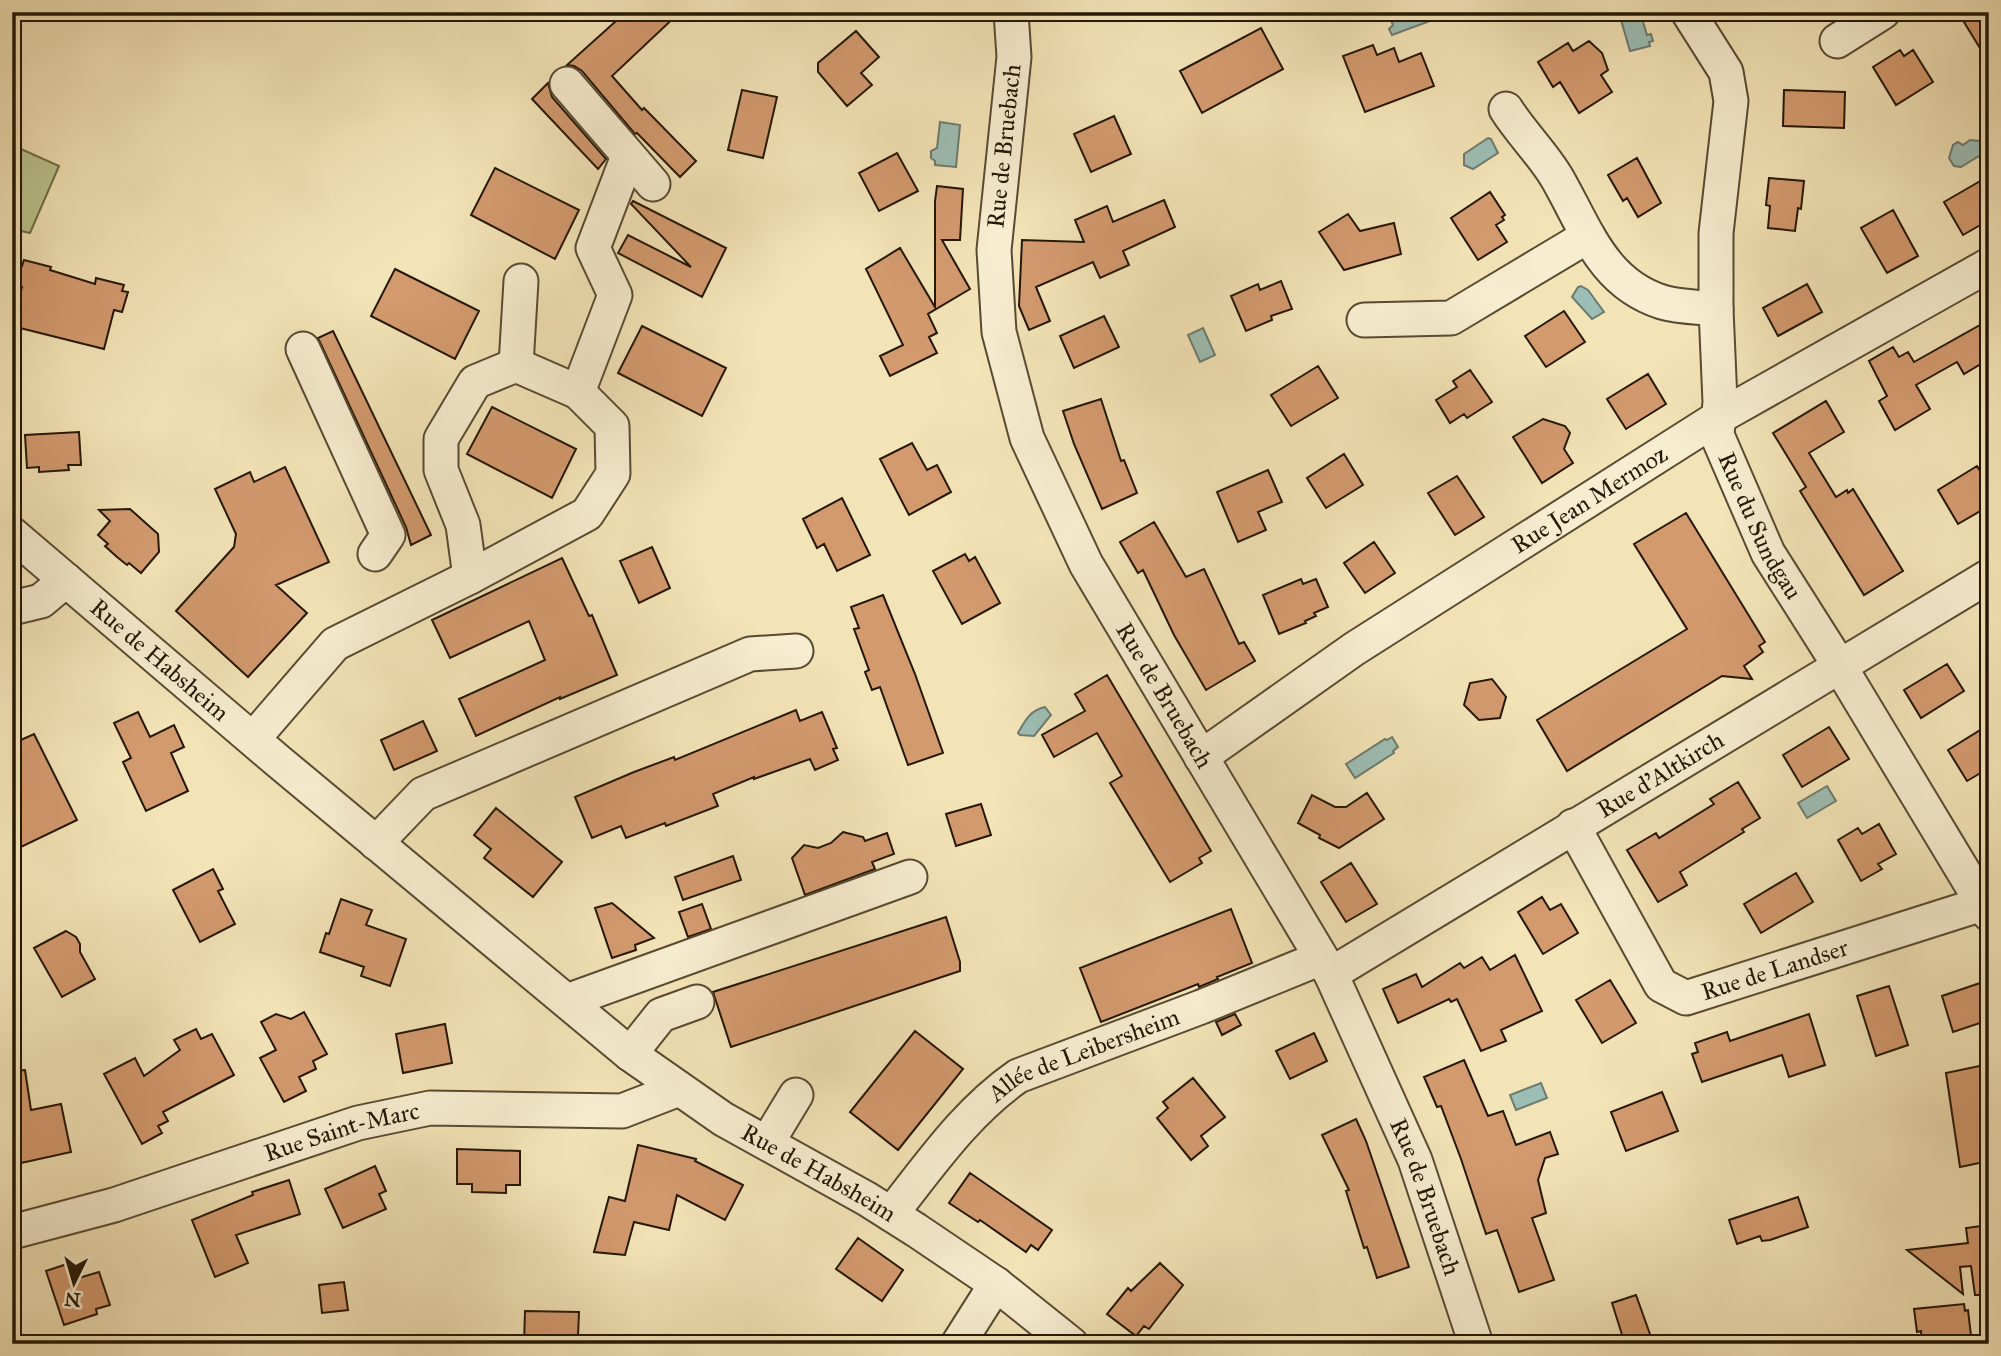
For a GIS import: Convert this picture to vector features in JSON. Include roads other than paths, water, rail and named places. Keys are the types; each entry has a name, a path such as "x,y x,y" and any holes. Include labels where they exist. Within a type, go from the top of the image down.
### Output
{"street":[{"name":"Rue de Bruebach","path":"1011,12 1014,57 994,250 999,332 1027,438 1086,564 1326,966 1415,1160 1476,1344"},
{"name":"Rue du Sundgau","path":"1688,12 1726,72 1730,86 1731,101 1716,233 1720,400 1717,435 1768,553 1839,665 1985,909"},
{"path":"1837,41 1883,12"},
{"path":"567,84 653,184"},
{"path":"1506,109 1556,175 1588,236 1613,274 1637,292 1664,302 1716,309"},
{"path":"578,392 615,295 593,248 628,156"},
{"path":"1364,320 1451,318 1588,236"},
{"name":"Rue Jean Mermoz","path":"1201,757 1353,649 1719,417 1989,265"},
{"path":"470,577 463,525 441,470 441,439 475,383 516,365 521,281"},
{"path":"303,349 388,535 375,554"},
{"name":"Rue de Habsheim","path":"253,739 335,644 470,577 587,514 613,474 612,426 578,392 516,365"},
{"name":"Rue de Habsheim","path":"12,534 630,1054 723,1119 891,1214 996,1284 1071,1344"},
{"name":"Rue d'Altkirch","path":"1326,966 1573,826 1989,576"},
{"name":"Rue de Habsheim","path":"12,608 41,601 66,580"},
{"path":"376,843 423,794 750,654 796,651"},
{"name":"Rue de Landser","path":"1573,826 1661,985 1686,998 1985,909"},
{"path":"567,1002 910,877"},
{"name":"Allée de Leibersheim","path":"891,1214 972,1115 993,1093 1018,1076 1201,1007 1326,966"},
{"path":"630,1054 661,1015 697,1002"},
{"name":"Rue Saint-Marc","path":"12,1233 114,1205 358,1123 430,1108 622,1111 680,1089"},
{"path":"767,1143 796,1095"},
{"path":"958,1344 996,1284"}],"water":[{"path":"1406,12 1426,12 1430,21 1392,35 1389,29 1393,25 1390,18"},
{"path":"1640,12 1647,35 1651,34 1653,41 1649,42 1650,46 1630,51 1619,13"},
{"path":"940,122 960,125 956,167 935,165 931,158 931,151 937,148"},
{"path":"1488,138 1498,153 1473,169 1464,165 1464,154"},
{"path":"1970,140 1980,141 1984,148 1982,154 1961,167 1954,166 1949,158 1953,145 1958,142 1963,145"},
{"path":"1581,286 1588,290 1604,312 1592,319 1572,297"},
{"path":"1203,328 1215,355 1200,362 1188,335"},
{"path":"1045,707 1051,715 1034,736 1020,735 1018,733 1028,717"},
{"path":"1392,737 1398,747 1394,753 1355,778 1346,764"},
{"path":"1827,786 1836,801 1807,818 1798,803"},
{"path":"1541,1083 1547,1098 1516,1110 1510,1095"}]}
